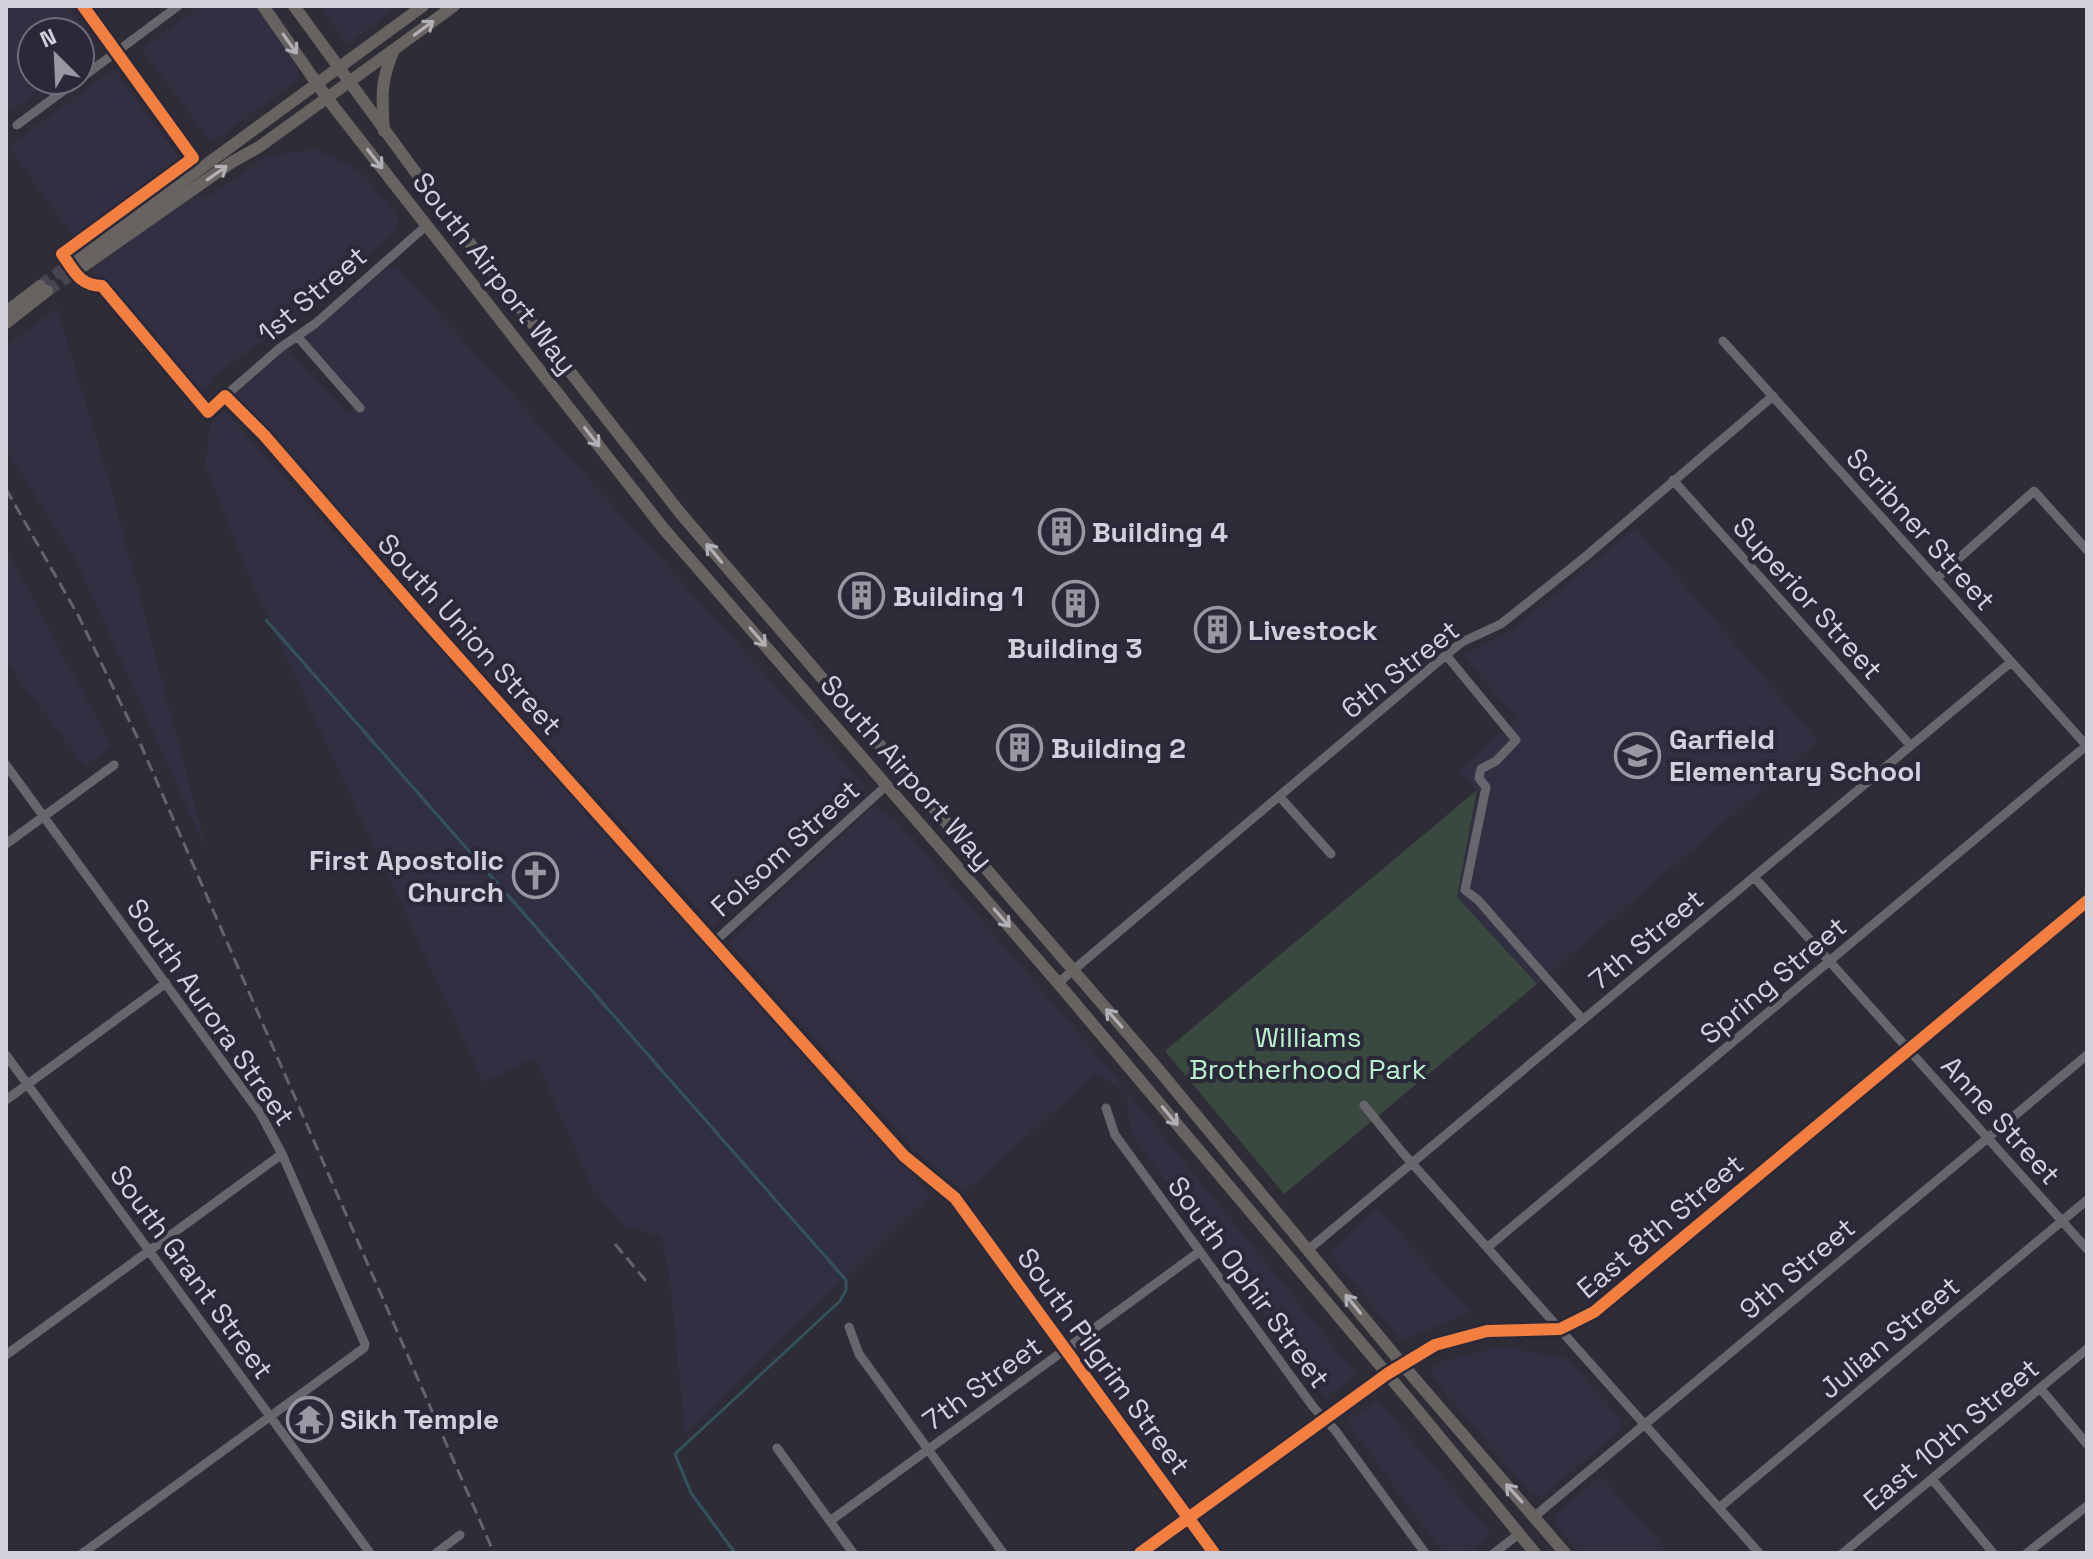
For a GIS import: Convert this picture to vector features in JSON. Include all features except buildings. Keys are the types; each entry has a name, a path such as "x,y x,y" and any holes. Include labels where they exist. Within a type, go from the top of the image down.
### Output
{"main road":[{"name":"South Airport Way","path":"263,6 327,98 663,528 1058,983 1535,1553"},
{"name":"South Airport Way","path":"294,6 434,197 681,514 1073,970 1402,1364 1565,1553"},
{"path":"423,6 95,246 81,262 327,98 454,6"},
{"path":"384,131 382,93 385,69 394,49"},
{"path":"427,225 432,217 434,197"},
{"path":"6,312 43,288 6,323"}],"street":[{"path":"83,6 193,158 62,254 85,283 102,286 208,412 225,396"},
{"path":"96,67 178,6"},
{"path":"17,125 56,96"},
{"name":"1st Street","path":"225,396 316,323 427,225"},
{"path":"297,336 360,408"},
{"name":"Scribner Street","path":"1723,341 2087,746"},
{"name":"South Union Street","path":"225,396 264,435 421,616 904,1156 955,1198"},
{"name":"6th Street","path":"1058,983 1446,655 1462,642 1507,618 1585,557 1773,396"},
{"name":"Superior Street","path":"1673,480 1911,746"},
{"path":"1937,578 2034,491 2087,550"},
{"path":"1446,655 1516,740 1496,761 1481,769 1479,778 1486,787 1465,890 1472,894 1583,1020"},
{"name":"7th Street","path":"1309,1249 2011,662"},
{"name":"Spring Street","path":"1488,1247 2087,746"},
{"name":"South Aurora Street","path":"6,765 260,1113 282,1154 363,1338 364,1348 270,1416"},
{"path":"6,844 114,765"},
{"name":"Folsom Street","path":"713,943 887,785"},
{"path":"1279,796 1331,854"},
{"name":"Anne Street","path":"1754,877 2087,1249"},
{"name":"East 8th Street","path":"1140,1553 1387,1374 1435,1345 1470,1334 1560,1329 1594,1312 2087,901"},
{"path":"6,1100 166,983"},
{"name":"South Grant Street","path":"6,1055 370,1553"},
{"name":"9th Street","path":"1535,1516 2087,1055"},
{"path":"1364,1105 1759,1553"},
{"name":"South Ophir Street","path":"1106,1108 1115,1135 1314,1408 1425,1553"},
{"path":"8,1350 282,1154"},
{"name":"South Pilgrim Street","path":"955,1198 1214,1553"},
{"name":"Julian Street","path":"1719,1508 2087,1200"},
{"name":"7th Street","path":"830,1521 1199,1252"},
{"path":"849,1327 859,1354 1003,1553"},
{"name":"East 10th Street","path":"1843,1553 2087,1349"},
{"path":"2040,1388 2087,1444"},
{"path":"83,1553 270,1416"},
{"path":"777,1448 853,1553"},
{"path":"1932,1479 1993,1553"},
{"path":"2027,1553 2087,1506"},
{"path":"1494,1553 1519,1534"},
{"path":"436,1553 460,1535"}],"shaded area":[{"path":"6,6 68,6 75,16 16,16 16,96 32,96 6,115"},
{"path":"200,6 273,6 294,37 298,80 211,143 142,49"},
{"path":"320,6 399,6 348,44"},
{"path":"114,69 180,158 73,236 8,146 77,96 96,96 96,82"},
{"path":"316,149 363,173 399,219 397,231 310,306 218,373 201,395 89,268 196,191 203,200 267,156"},
{"path":"388,267 398,268 867,787 713,926 235,394 287,348 347,413 356,405 299,340"},
{"path":"57,308 111,487 207,852 78,564 6,449 6,346"},
{"path":"223,409 931,1195 685,1433 670,1279 661,1236 623,1226 592,1188 535,1057 484,1083 250,579 205,465 210,425"},
{"name":"Garfield Elementary School","path":"1635,527 1818,741 1537,984 1457,897 1477,790 1459,770 1517,719 1463,655 1511,631"},
{"path":"6,549 112,747 85,767 6,662"},
{"path":"873,806 897,821 1105,1064 1357,1375 1325,1399 1131,1133 1126,1093 1097,1073 965,1192 915,1151 728,943"},
{"path":"1376,1208 1471,1312 1407,1339 1398,1337 1329,1253"},
{"path":"1502,1347 1566,1358 1621,1419 1620,1431 1541,1497 1531,1494 1432,1377 1432,1368 1445,1360"},
{"path":"1377,1399 1492,1535 1468,1553 1443,1553 1347,1422"},
{"path":"1601,1476 1669,1553 1579,1553 1556,1525 1557,1513"}],"green space":[{"name":"Williams Brotherhood Park","path":"1477,790 1457,897 1537,984 1284,1194 1165,1051"}],"waterway":[{"path":"266,620 846,1280 846,1290 840,1301 675,1454 691,1493 735,1553"}],"tunnel":[{"path":"40,286 77,259"},
{"path":"47,291 85,265"}],"railway":[{"path":"6,489 79,617 140,743 494,1553"},
{"path":"615,1244 646,1281"}],"cycle path":[{"path":"83,6 193,158 62,254 74,272 88,283 102,286 208,412 225,396 264,435 421,616 904,1156 955,1198 1214,1553"},
{"path":"1140,1553 1387,1374 1435,1345 1487,1331 1560,1329 1594,1312 2087,901"}],"place":[{"name":"Building 4","path":"1061,532"},
{"name":"Building 1","path":"862,596"},
{"name":"Building 3","path":"1075,603"},
{"name":"Livestock","path":"1217,630"},
{"name":"Building 2","path":"1020,748"},
{"name":"Garfield Elementary School","path":"1638,755"},
{"name":"First Apostolic Church","path":"535,876"},
{"name":"Sikh Temple","path":"309,1419"}]}
